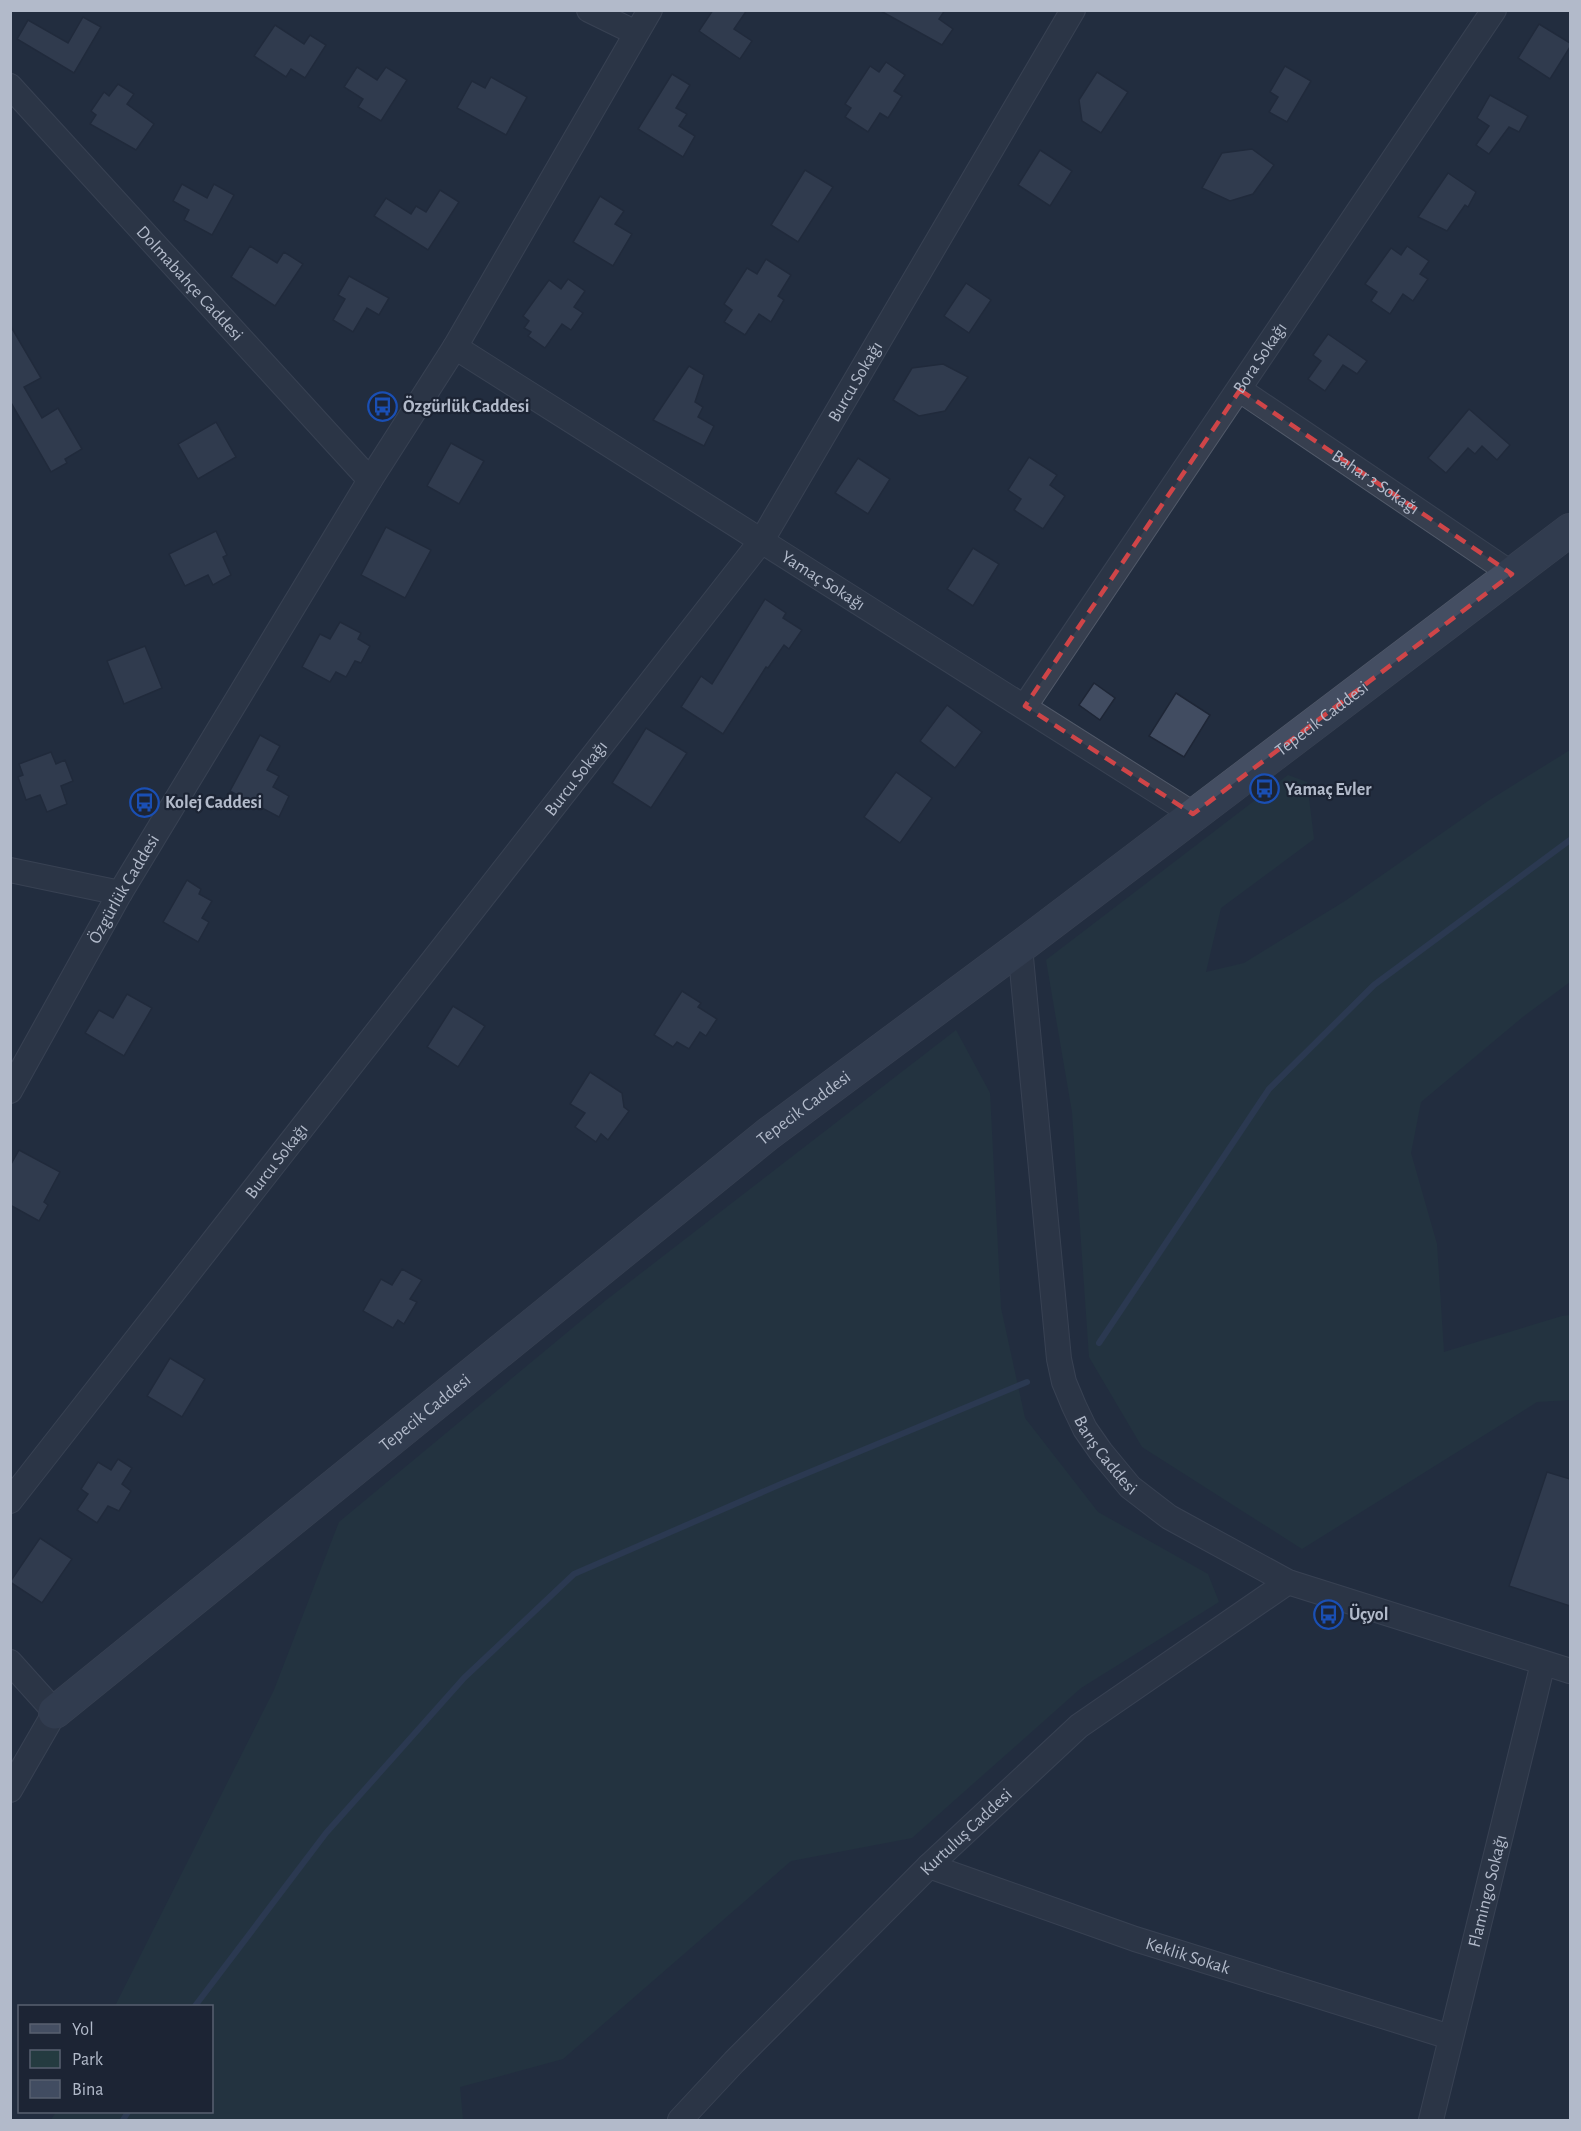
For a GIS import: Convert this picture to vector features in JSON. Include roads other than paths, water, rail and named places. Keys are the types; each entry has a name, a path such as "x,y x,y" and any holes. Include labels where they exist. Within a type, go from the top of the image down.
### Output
{"street":[{"path":"589,10 636,33"},
{"name":"Özgürlük Caddesi","path":"10,1091 120,893 370,480 455,347 650,10"},
{"name":"Burcu Sokağı","path":"10,1501 762,540 1073,10"},
{"name":"Bora Sokağı","path":"1025,706 1494,10"},
{"name":"Dolmabahçe Caddesi","path":"10,86 370,480"},
{"name":"Yamaç Sokağı","path":"455,347 1193,814"},
{"name":"Bahar 3 Sokağı","path":"1240,390 1512,574"},
{"name":"Tepecik Caddesi","path":"55,1712 768,1134 1020,947 1570,530"},
{"path":"10,870 120,893"},
{"name":"Barış Caddesi","path":"1020,947 1059,1359 1064,1382 1074,1406 1085,1429 1101,1452 1130,1487 1169,1517 1288,1582 1570,1671"},
{"name":"Kurtuluş Caddesi","path":"680,2121 734,2062 929,1866 1079,1726 1288,1582"},
{"path":"10,1662 55,1712 10,1790"},
{"name":"Flamingo Sokağı","path":"1431,2121 1543,1663"},
{"name":"Keklik Sokak","path":"929,1866 1135,1940 1450,2037"}],"waterway":[{"path":"1099,1343 1269,1089 1374,985 1570,840"},
{"path":"196,2005 326,1833 464,1678 574,1574 781,1484 1027,1382"},
{"path":"123,2120 127,2113"}],"place":[{"name":"Özgürlük Caddesi","path":"382,406"},
{"name":"Yamaç Evler","path":"1264,789"},
{"name":"Kolej Caddesi","path":"144,802"},
{"name":"Üçyol","path":"1328,1614"}]}
